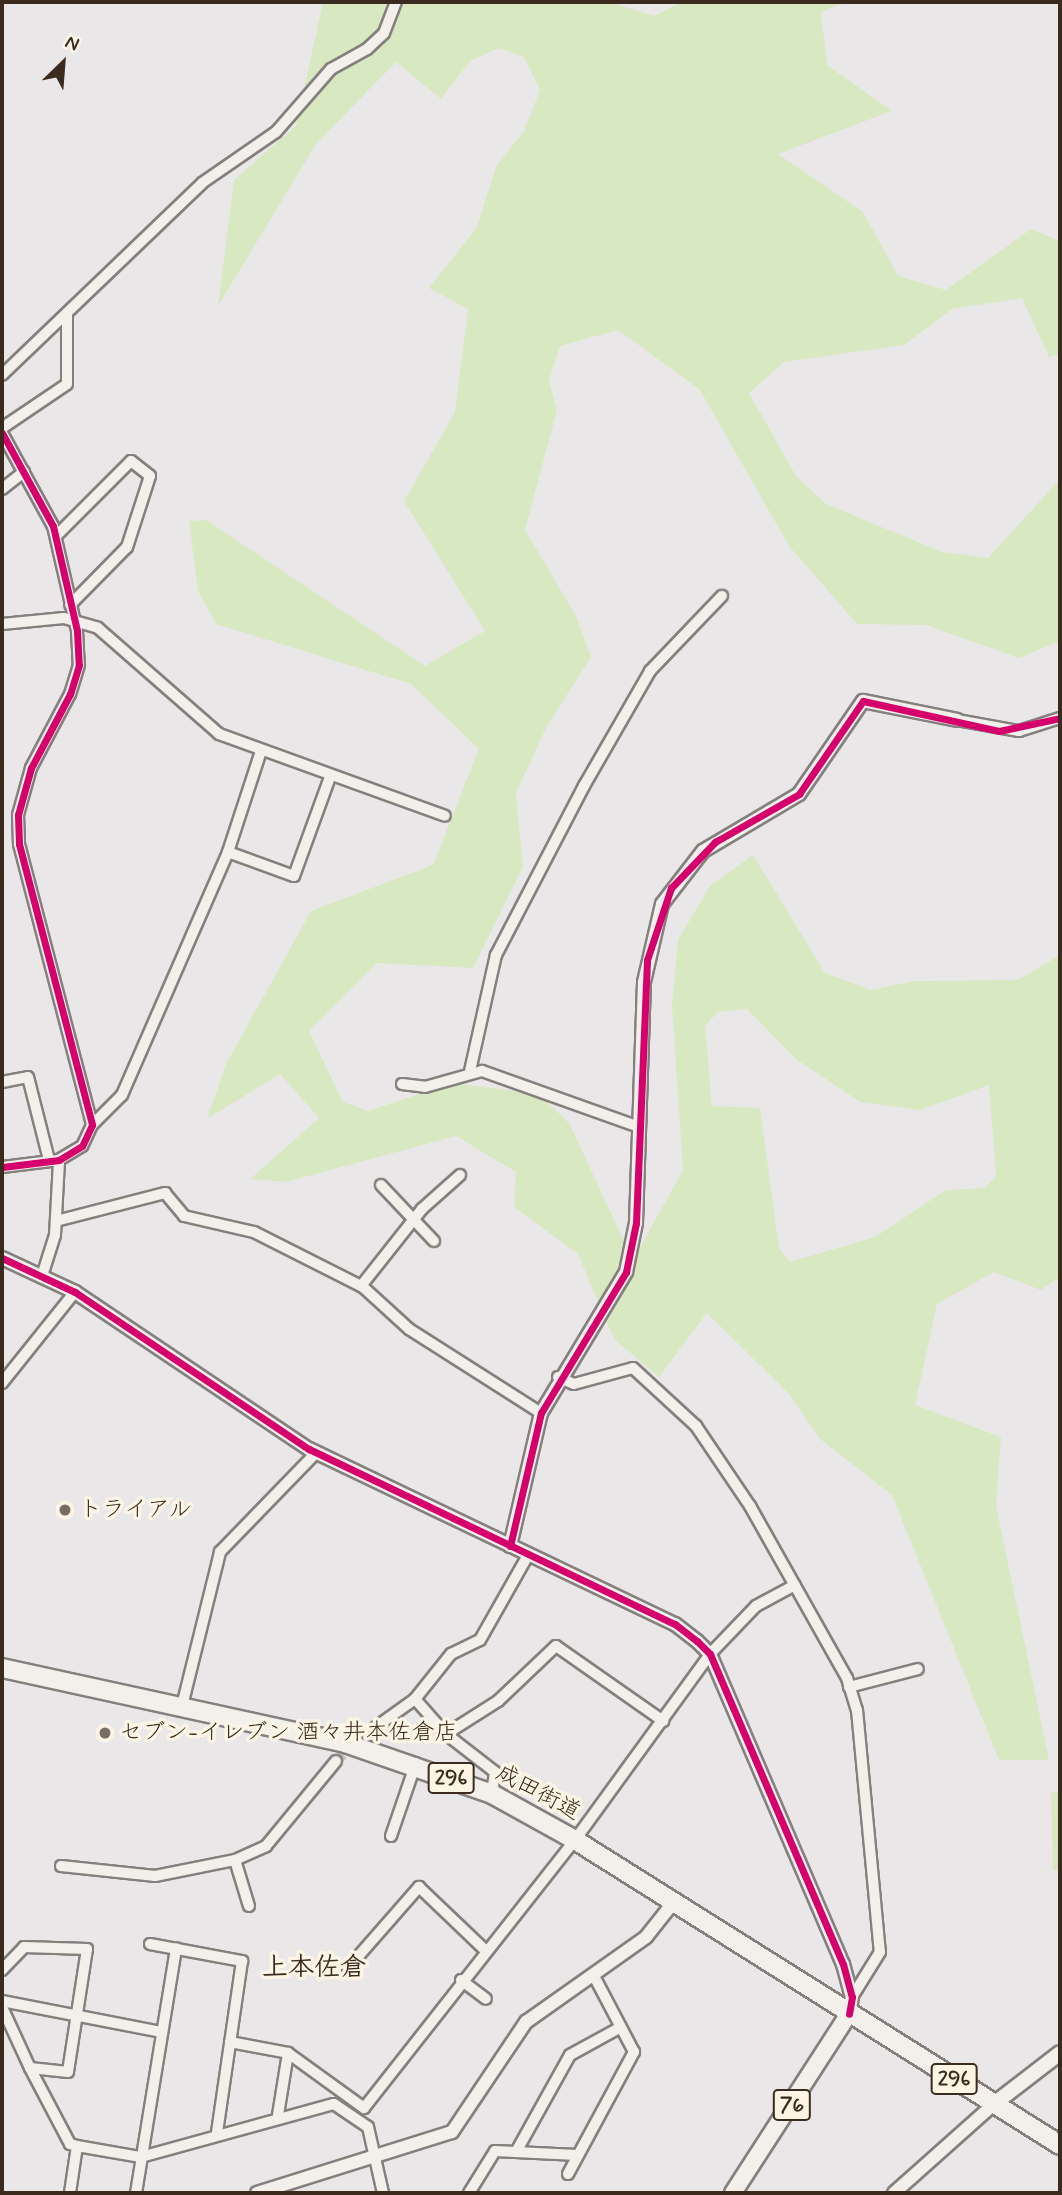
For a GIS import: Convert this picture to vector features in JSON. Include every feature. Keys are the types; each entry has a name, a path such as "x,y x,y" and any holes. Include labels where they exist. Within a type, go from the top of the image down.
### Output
{"highway":[{"name":"成田街道","path":"2,1668 183,1706 416,1763 492,1794 575,1840 673,1903 850,2005 994,2104 1060,2145"}],"main road":[{"name":"76","path":"733,2193 850,2005"},
{"path":"994,2104 1060,2053"}],"street":[{"path":"2,375 202,183 276,132 331,69 367,49 384,33 396,2"},
{"path":"2,428 67,384 67,314"},
{"path":"2,433 56,536 75,619 76,675 26,780 18,815 19,844 92,1125"},
{"path":"56,536 131,460 150,476 127,547 70,606"},
{"path":"2,489 24,472"},
{"path":"470,1071 496,955 584,786 650,671 722,596"},
{"path":"2,624 75,619 98,628 190,715 261,751 445,816"},
{"path":"510,1546 541,1413 558,1377 626,1272 636,1223 647,960 662,904 681,874 727,833 799,794 863,701 1019,731 1060,718"},
{"path":"2,1167 54,1160 82,1146 92,1125 122,1095 228,852 261,751"},
{"path":"228,852 294,876 330,777"},
{"path":"402,1084 425,1087 470,1071 639,1127"},
{"path":"2,1082 28,1077 54,1160 56,1221 43,1276"},
{"path":"361,1286 414,1219 460,1175"},
{"path":"381,1185 434,1241"},
{"path":"56,1221 165,1193 184,1216 254,1232 361,1286 420,1337 541,1413"},
{"path":"2,1258 75,1292 316,1453 675,1624 710,1654 850,2005"},
{"path":"2,1383 75,1292"},
{"path":"558,1377 574,1384 626,1369 642,1372 698,1429 795,1585 849,1687 880,1952 850,2005"},
{"path":"183,1706 220,1552 316,1453"},
{"path":"369,1732 415,1699 451,1654 480,1640 528,1555"},
{"path":"230,2042 288,2053 364,2108 461,1980 575,1840 710,1654 756,1606 795,1585"},
{"path":"446,1734 498,1701 556,1646 663,1721"},
{"path":"849,1687 918,1669"},
{"path":"415,1699 446,1734 495,1772 492,1794"},
{"path":"61,1866 155,1876 235,1860 266,1846 336,1761"},
{"path":"391,1836 416,1763"},
{"path":"235,1860 249,1906"},
{"path":"348,1968 419,1887 485,1950"},
{"path":"257,2193 452,2132 526,2022 546,2003 595,1978 646,1937 673,1903"},
{"path":"150,1944 242,1961 217,2132"},
{"path":"2,1970 24,1947 87,1949 68,2072 30,2068"},
{"path":"136,2193 176,1948"},
{"path":"568,2174 634,2052 595,1978"},
{"path":"461,1980 486,1999"},
{"path":"2,2001 78,2019 162,2032"},
{"path":"2,2007 70,2144 141,2157 278,2115 334,2104 368,2127 377,2157 383,2193"},
{"path":"516,2152 570,2055 621,2027"},
{"path":"278,2115 288,2053"},
{"path":"894,2193 994,2104"},
{"path":"70,2193 77,2146"},
{"path":"469,2193 495,2151 577,2155"}],"green space":[{"path":"323,2 610,2 654,16 681,2 846,2 821,12 827,65 892,111 778,154 863,212 898,276 946,290 1031,229 1060,241 1060,353 1049,357 1022,298 952,309 904,345 784,362 749,393 796,476 826,504 942,552 988,558 1060,479 1060,641 1019,658 926,625 857,624 789,546 700,390 618,330 560,346 549,381 557,410 525,530 576,616 591,657 546,728 516,793 523,867 473,968 377,963 309,1031 343,1102 368,1111 452,1083 539,1094 569,1123 633,1260 683,1170 672,1004 678,940 710,886 753,855 825,973 871,990 914,981 1018,980 1060,955 1060,1277 1041,1290 994,1272 937,1304 915,1405 1001,1437 996,1506 1049,1760 999,1760 892,1495 820,1439 789,1394 707,1313 659,1377 614,1339 578,1254 514,1207 516,1172 456,1136 286,1182 250,1179 319,1118 280,1074 207,1119 226,1064 311,911 433,865 479,749 411,684 216,624 198,591 189,521 206,520 425,666 485,631 404,501 455,412 468,309 429,288 477,227 496,167 524,131 540,90 524,57 499,48 470,61 441,99 396,62 316,144 218,306 234,180 296,126","holes":["747,1009 796,1059 860,1102 920,1110 989,1085 996,1176 985,1188 946,1190 875,1237 790,1262 779,1248 760,1108 712,1106 705,1026 718,1012"]},
{"path":"1060,1791 1060,1869 1053,1871 1051,1793"}],"tunnel":[{"path":"336,1761 369,1732"}],"cycle path":[{"path":"2,433 53,526 77,631 79,665 70,694 31,768 18,815 19,844 92,1125 82,1146 59,1160 2,1167"},
{"path":"510,1546 541,1413 626,1272 636,1223 647,960 671,888 715,842 799,794 863,701 999,731 1060,718"},
{"path":"2,1258 75,1292 309,1449 675,1624 697,1641 710,1654 843,1964 852,1997 849,2014"}],"place":[{"name":"トライアル","path":"65,1510"},
{"name":"セブン-イレブン 酒々井本佐倉店","path":"105,1733"}],"district":[{"name":"上本佐倉","path":"314,1969"}]}
